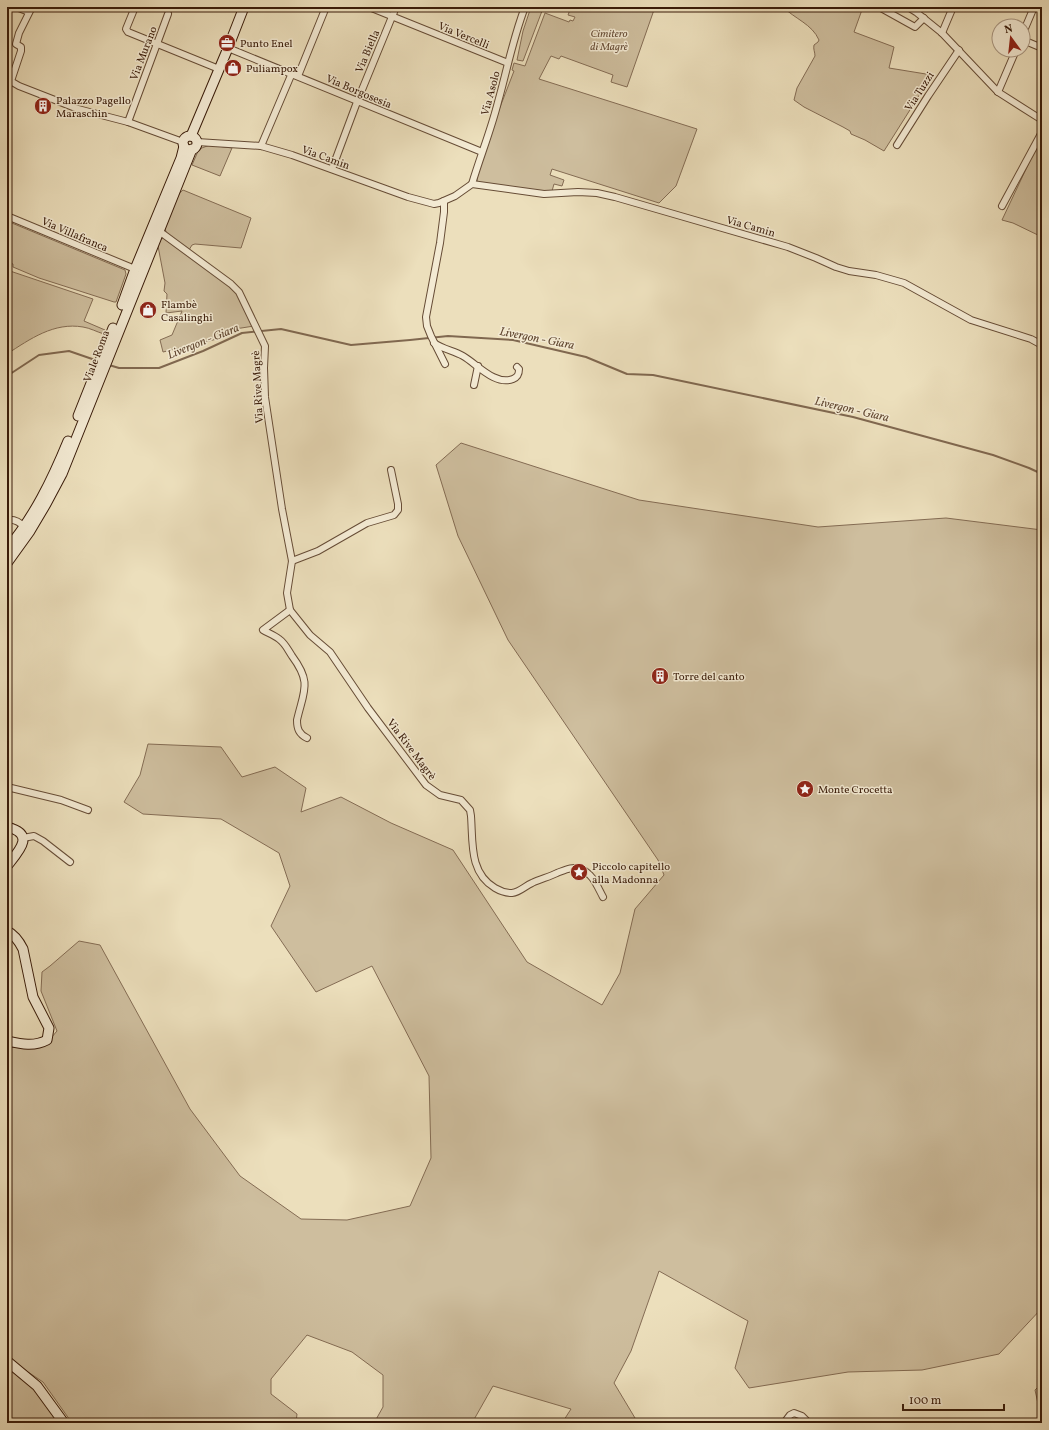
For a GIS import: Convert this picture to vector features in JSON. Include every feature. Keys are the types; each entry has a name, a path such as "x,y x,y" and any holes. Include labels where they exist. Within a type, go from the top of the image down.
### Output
{"main road":[{"name":"Viale Roma","path":"7,549 33,514 53,477 84,410 156,230 181,158 190,143 244,7"},
{"name":"Viale Roma","path":"7,563 30,531 62,474 84,410"},
{"path":"7,827 17,830 24,838 23,843 7,866"},
{"path":"7,931 13,934 23,949 33,997 49,1028 47,1040 40,1043 28,1045 7,1041"},
{"path":"7,1361 37,1386 64,1423"}],"street":[{"path":"9,80 21,51 21,47 16,44 17,38 30,10 16,7"},
{"path":"135,7 126,30 128,32 219,69"},
{"path":"298,76 326,7"},
{"name":"Via Vercelli","path":"369,7 508,64"},
{"name":"Via Biella","path":"332,169 357,102 396,7"},
{"name":"Via Asolo","path":"472,184 495,116 508,64 525,7"},
{"path":"879,7 915,27 924,18"},
{"path":"908,7 942,33 998,92 1042,120"},
{"path":"942,33 953,7"},
{"path":"1029,18 1034,7"},
{"name":"Via Murano","path":"128,122 168,14"},
{"path":"1031,43 1042,48"},
{"name":"Via Borgosesia","path":"228,48 482,152"},
{"name":"Via Tuzzi","path":"897,145 959,50"},
{"path":"998,92 1013,58"},
{"path":"261,146 292,73"},
{"name":"Via Camin","path":"9,80 19,86 78,109 128,122 190,143 261,146 292,155 408,197 434,204 455,196 472,184 544,194 578,192 597,193 615,197 788,247 849,272 876,275 904,283 971,320 1031,339 1042,346"},
{"path":"1002,206 1042,132"},
{"path":"444,201 440,243 426,317 427,326 433,342 445,364"},
{"name":"Via Villafranca","path":"7,216 139,271"},
{"name":"Via Rive Magrè","path":"156,230 231,284 239,292 265,346 264,375 269,428 283,516 292,561 287,593 290,610 310,635 330,652 368,708 426,785 440,795 460,800 470,810 476,867 490,885 502,891 512,893 572,868 580,868 594,879 603,897"},
{"path":"433,342 464,356 495,377 509,380 517,377 520,369 517,367"},
{"path":"474,385 478,366"},
{"path":"292,561 318,551 367,523 394,515 398,510 398,504 391,470"},
{"path":"7,520 14,520 24,527"},
{"path":"290,610 263,630 270,635 279,638 298,663 303,673 306,683 297,725 301,735 307,738"},
{"path":"7,787 61,800 88,810"},
{"path":"24,838 34,836 43,841 70,862"},
{"path":"784,1423 790,1415 794,1413 802,1416 809,1423"}],"green space":[{"path":"531,7 542,11 523,61 517,60 523,31"},
{"name":"Cimitero di Magrè","path":"571,7 655,7 627,87 611,82 613,75 561,56 559,59 551,56 539,79 697,129 676,186 659,203 552,169 550,175 564,180 562,186 554,184 552,191 549,192 477,183 477,177 497,115 514,71 512,70 514,63 525,66 545,13 569,22 570,20 573,21 575,17 568,15"},
{"path":"783,7 863,7 854,32 894,47 889,68 932,75 884,151 851,134 850,131 804,107 794,100 797,88 815,56 814,45 819,40 816,34 808,26"},
{"path":"210,145 232,148 220,176 192,165 199,149"},
{"path":"1042,145 1042,237 1013,223 1002,220 1035,150"},
{"path":"183,190 251,218 241,248 195,244 192,245 189,250 167,234 165,229 166,225 175,201"},
{"path":"7,221 125,270 126,274 116,302 39,278 13,267 13,264 7,262"},
{"path":"163,238 228,284 237,293 254,326 235,329 217,339 163,352 160,340 172,335 182,311 166,313 167,294 164,291 165,283 158,246 160,240"},
{"path":"10,271 93,299 84,321 105,330 104,334 83,327 72,326 52,329 24,343 7,354 7,277"},
{"path":"461,443 639,500 818,527 946,518 1042,530 1042,1308 999,1354 922,1370 848,1372 749,1388 735,1368 748,1321 659,1271 631,1351 614,1383 638,1423 562,1423 571,1409 493,1386 472,1423 374,1423 383,1407 383,1375 352,1352 307,1335 271,1379 271,1394 297,1414 296,1423 72,1423 43,1382 7,1358 7,1047 26,1048 45,1045 57,1031 41,991 42,972 79,941 100,945 190,1109 240,1176 301,1219 347,1220 410,1206 431,1158 429,1076 372,966 316,992 271,926 290,886 279,853 221,819 143,814 124,802 140,775 148,744 221,747 242,777 275,767 306,788 301,812 341,797 391,823 453,850 527,962 602,1005 620,973 635,909 664,875 658,860 508,640 458,536 436,465"},
{"path":"7,1361 27,1377 64,1423 7,1423"},
{"path":"1042,1383 1042,1422 1035,1390"}],"waterway":[{"name":"Livergon - Giara","path":"109,365 119,368 159,368 203,351 242,333 281,329 351,345 448,336 513,340 586,357 627,374 653,375 853,417 993,455 1042,474"},
{"name":"Livergon - Giara","path":"7,376 39,355 69,351 98,361"}],"place":[{"name":"Punto Enel","path":"227,43"},
{"name":"Puliampox","path":"233,68"},
{"name":"Palazzo Pagello Maraschin","path":"43,106"},
{"name":"Flambè Casalinghi","path":"148,310"},
{"name":"Torre del canto","path":"660,676"},
{"name":"Monte Crocetta","path":"805,789"},
{"name":"Piccolo capitello alla Madonna","path":"579,872"}]}
